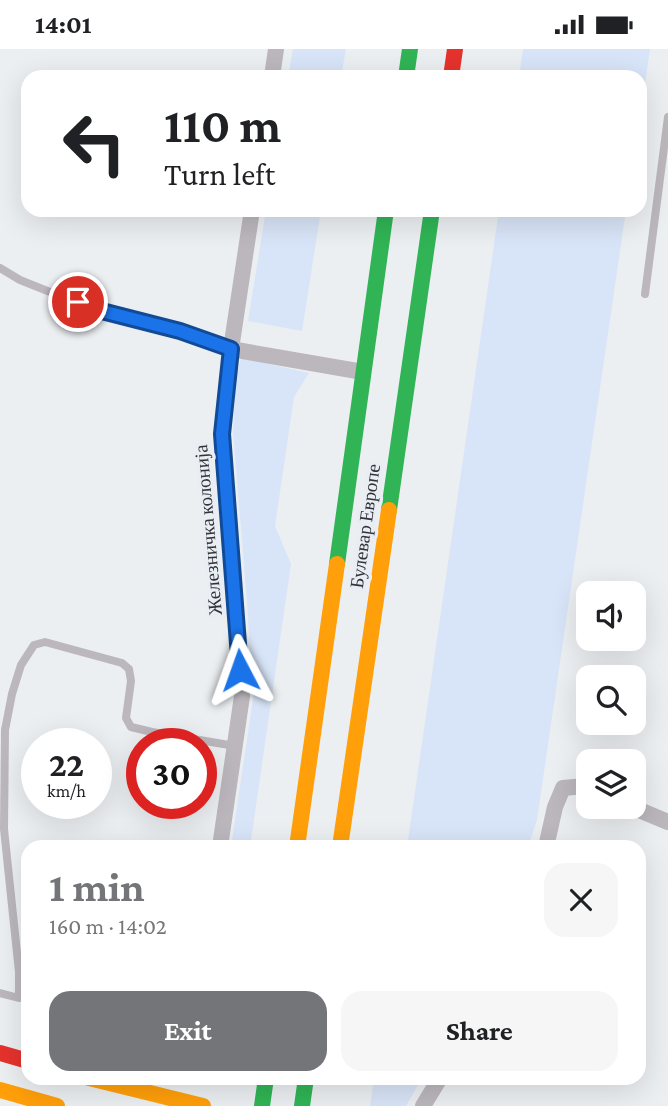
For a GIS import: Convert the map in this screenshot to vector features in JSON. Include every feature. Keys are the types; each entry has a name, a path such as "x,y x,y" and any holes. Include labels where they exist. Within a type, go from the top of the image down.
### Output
{"main road":[{"path":"406,70 410,49"},
{"path":"452,70 455,49"},
{"name":"Булевар Европе","path":"298,840 385,217"},
{"name":"Булевар Европе","path":"341,840 431,217"},
{"path":"0,1053 21,1059"},
{"path":"114,1085 203,1106"},
{"path":"262,1106 265,1085"},
{"path":"302,1106 305,1085"},
{"path":"4,1091 57,1106"}],"street":[{"path":"273,70 276,49"},
{"name":"Железничка колонија","path":"221,840 242,697 222,434 231,349 251,217"},
{"path":"90,308 180,331 231,349 363,372"},
{"path":"548,840 555,807 564,788 576,787"},
{"path":"646,813 668,822"},
{"path":"423,1106 436,1085"},
{"path":"4,1091 24,1106"}],"lane":[{"path":"645,294 668,117"},
{"path":"0,268 20,280 90,308"},
{"path":"0,993 19,998 19,972 4,829 5,730 21,664 34,645 46,642 122,663 129,669 131,681 126,718 131,727 152,733 235,746"}],"shaded area":[{"path":"293,49 346,49 342,70 289,70"},
{"path":"523,49 650,49 647,70 520,70"},
{"path":"265,217 320,217 302,331 248,321"},
{"path":"498,217 625,217 537,820 530,840 408,840"},
{"path":"241,358 309,373 294,397 275,526 291,564 251,840 232,840 253,699 233,432 236,377"},
{"path":"373,1085 418,1085 406,1106 370,1106"}],"traffic: fast":[{"path":"407,70 410,49"},
{"path":"337,564 385,217"},
{"path":"389,510 431,217"},
{"path":"262,1106 265,1085"},
{"path":"302,1106 305,1085"}],"traffic: slow":[{"path":"341,840 389,510"},
{"path":"298,840 337,564"},
{"path":"118,1085 203,1106"},
{"path":"0,1090 57,1106"}],"traffic: jam":[{"path":"452,70 455,49"},
{"path":"0,1053 21,1059"}],"route":[{"path":"78,302 90,308 180,331 231,349 222,434 240,670"}]}
